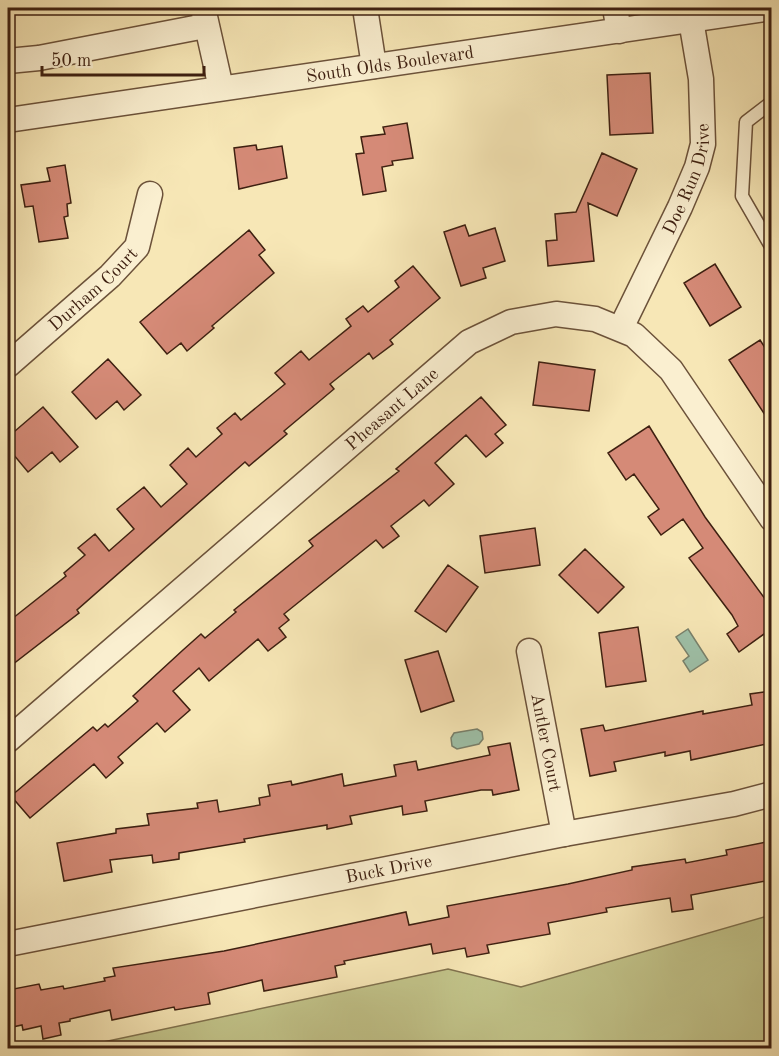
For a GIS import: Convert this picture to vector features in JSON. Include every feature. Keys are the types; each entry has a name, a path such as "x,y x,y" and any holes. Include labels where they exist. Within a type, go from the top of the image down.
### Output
{"street":[{"path":"365,8 374,66"},
{"path":"615,8 619,31"},
{"name":"South Olds Boulevard","path":"8,120 771,8"},
{"path":"8,61 39,58 204,17 221,88"},
{"name":"Doe Run Drive","path":"621,328 680,207 697,167 703,144 702,79 691,20"},
{"name":"Durham Court","path":"8,365 110,276 137,247 150,194"},
{"name":"Pheasant Lane","path":"8,740 469,342 511,322 556,314 595,319 621,328 649,346 671,370 771,519"},
{"name":"Antler Court","path":"529,651 564,834"},
{"name":"Buck Drive","path":"8,944 564,834 734,804 771,794"}],"lane":[{"path":"771,102 746,122 742,196 771,248"}],"shaded area":[{"path":"688,629 708,660 690,672 683,661 689,656 676,637"},
{"path":"477,729 482,732 483,739 479,744 457,749 452,746 451,738 454,733"},
{"path":"771,915 771,1048 75,1048 448,969 521,987"}],"building":[{"path":"650,73 653,133 610,135 607,75"},
{"path":"407,123 413,158 392,161 393,165 382,167 386,191 363,195 356,154 364,153 361,137 385,134 383,127"},
{"path":"256,145 257,150 282,146 287,178 239,189 234,148"},
{"path":"602,153 637,169 617,216 588,203 594,261 548,266 546,241 557,240 555,214 576,212"},
{"path":"65,165 71,203 67,204 68,216 64,217 68,238 39,242 33,206 25,207 21,185 50,181 47,168"},
{"path":"465,225 469,236 495,228 505,261 483,268 486,278 461,286 444,232"},
{"path":"249,230 265,250 259,255 274,273 212,326 214,328 187,351 181,343 167,354 140,322"},
{"path":"715,264 741,307 710,326 684,283"},
{"path":"413,266 440,298 390,340 393,344 373,359 369,353 330,384 334,389 284,431 287,434 249,466 245,462 77,610 79,613 8,668 8,622 66,576 64,573 85,555 78,548 95,534 109,551 134,529 117,509 144,487 161,507 187,484 170,465 188,448 196,457 222,434 217,428 235,413 241,420 285,384 275,373 301,351 309,360 351,326 346,319 363,306 368,312 399,287 395,281"},
{"path":"760,340 771,357 771,424 729,360"},
{"path":"108,359 141,395 124,410 117,401 96,419 72,392"},
{"path":"539,362 595,370 589,411 533,405"},
{"path":"481,397 506,425 495,434 503,443 486,457 466,435 435,463 454,484 429,506 424,500 391,526 399,536 383,548 376,540 284,614 289,620 279,628 286,637 268,651 258,639 209,681 199,668 173,691 190,710 165,732 157,723 118,757 123,763 106,778 94,764 30,818 11,796 93,727 97,731 105,724 108,727 138,701 133,696 201,634 205,638 236,612 234,610 313,546 309,541 399,471 396,469"},
{"path":"43,407 78,447 60,462 52,452 28,472 8,448 8,437"},
{"path":"649,426 705,517 771,607 771,629 739,652 727,634 738,626 689,558 703,548 683,519 661,535 648,517 659,509 634,474 626,480 608,453"},
{"path":"535,528 540,565 485,573 480,536"},
{"path":"585,549 624,587 598,613 559,575"},
{"path":"448,565 478,587 446,632 415,611"},
{"path":"638,627 646,681 606,687 599,633"},
{"path":"438,651 454,701 421,712 405,660"},
{"path":"770,691 771,743 691,760 690,751 665,756 665,752 614,762 616,771 590,776 581,729 603,725 605,731 703,711 703,714 752,705 750,694"},
{"path":"510,743 519,790 493,795 492,790 481,790 425,801 427,811 403,815 402,806 350,816 352,824 327,829 327,825 244,839 245,842 179,853 179,859 153,863 152,855 110,860 112,872 64,881 57,843 116,833 116,829 149,825 147,814 198,808 197,803 217,800 219,812 260,805 259,798 270,796 268,785 291,781 292,785 342,774 344,786 396,776 394,765 416,761 418,770 490,755 488,747"},
{"path":"771,841 771,880 691,895 693,909 672,912 670,898 606,908 607,912 548,923 550,934 487,945 489,953 467,957 465,948 433,954 431,944 344,961 345,964 335,966 337,977 264,991 262,980 208,993 210,1004 175,1010 174,1007 112,1020 110,1010 70,1019 70,1021 59,1023 61,1035 43,1039 41,1026 23,1030 22,1025 8,1028 8,990 39,984 41,990 63,986 64,989 105,981 104,978 115,976 113,968 224,951 406,912 409,925 449,917 447,906 568,884 632,870 632,867 685,859 686,863 727,855 726,850"}]}
